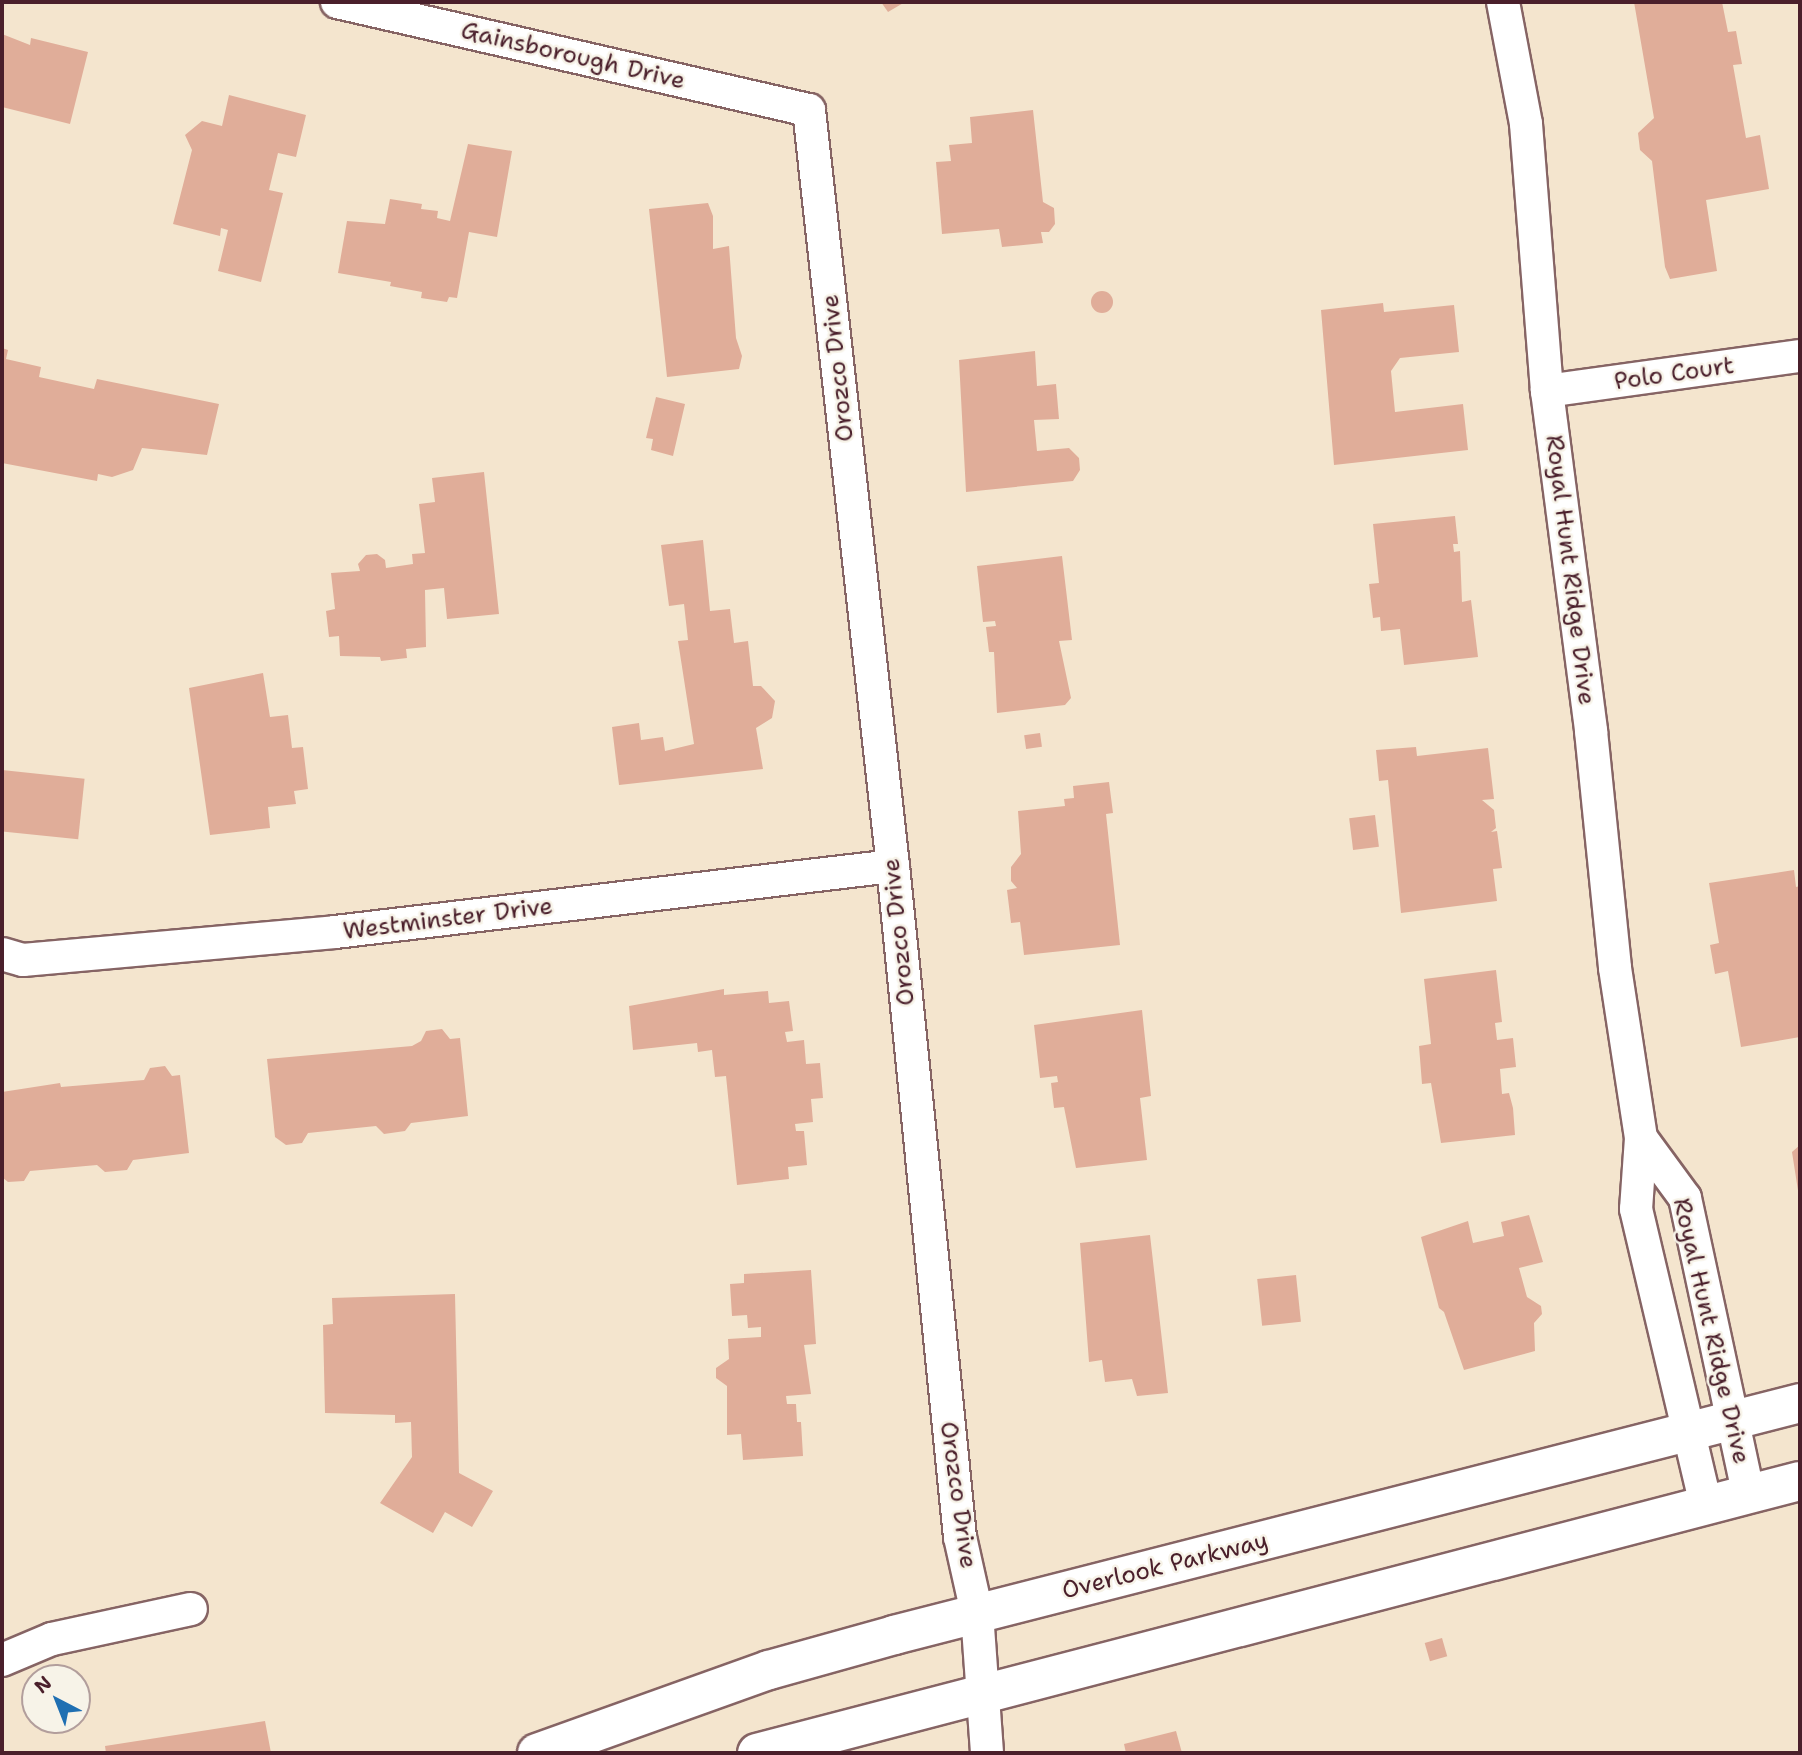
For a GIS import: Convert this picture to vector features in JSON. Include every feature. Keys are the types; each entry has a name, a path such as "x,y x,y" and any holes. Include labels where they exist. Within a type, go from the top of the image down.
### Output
{"street":[{"name":"Gainsborough Drive","path":"337,2 809,110"},
{"name":"Royal Hunt Ridge Drive","path":"1503,2 1526,124 1547,391 1591,731 1615,968 1641,1138 1636,1209 1706,1504"},
{"name":"Orozco Drive","path":"809,110 893,866 960,1538 976,1613 987,1753"},
{"name":"Polo Court","path":"1547,391 1800,356"},
{"name":"Westminster Drive","path":"2,954 23,960 335,932 893,866"},
{"name":"Royal Hunt Ridge Drive","path":"1641,1138 1685,1198 1748,1493"},
{"name":"Overlook Parkway","path":"537,1753 769,1670 976,1613 1800,1403"},
{"path":"757,1753 1800,1481"},
{"path":"2,1660 52,1639 191,1609"}],"building":[{"path":"881,2 905,2 888,12"},
{"path":"1634,2 1722,2 1728,32 1736,31 1742,64 1733,65 1746,138 1760,135 1769,189 1706,200 1717,271 1670,279 1665,267 1652,161 1640,150 1638,133 1654,118"},
{"path":"2,34 30,45 31,38 88,52 70,124 2,107"},
{"path":"229,95 306,115 296,157 278,153 269,190 283,193 261,282 218,271 228,230 221,228 220,236 173,224 192,150 185,135 202,121 222,126"},
{"path":"1033,110 1043,202 1054,208 1055,224 1049,232 1041,232 1043,243 1002,247 999,229 942,234 936,162 951,161 949,145 972,143 970,117"},
{"path":"468,144 512,151 497,237 469,232 457,298 449,297 447,302 421,298 422,292 390,286 391,282 338,273 347,221 385,224 390,199 422,204 421,209 438,211 437,218 450,221"},
{"path":"708,203 713,216 713,249 729,246 736,338 742,356 739,369 667,377 649,209"},
{"path":"1102,291 1110,294 1113,302 1110,310 1102,313 1094,310 1091,302 1094,294"},
{"path":"1383,303 1384,312 1454,305 1459,352 1400,358 1391,371 1395,412 1463,404 1468,450 1334,465 1321,310"},
{"path":"2,348 8,350 6,359 41,367 39,377 94,389 97,379 219,404 207,455 142,448 133,470 112,477 98,474 97,481 2,463"},
{"path":"1035,351 1037,386 1056,384 1059,419 1034,420 1037,451 1069,448 1079,458 1080,470 1073,481 966,492 959,360"},
{"path":"656,397 685,404 673,456 651,450 653,439 646,438"},
{"path":"484,472 499,614 447,619 444,588 425,590 426,647 406,649 407,658 381,661 380,657 340,656 339,636 329,637 326,611 335,609 331,573 360,571 358,564 366,555 377,554 385,560 386,568 413,564 412,554 425,553 419,504 435,502 432,478"},
{"path":"1455,516 1458,544 1453,544 1454,552 1460,551 1462,602 1471,600 1478,657 1404,665 1400,629 1381,631 1380,617 1373,618 1369,584 1379,583 1373,524"},
{"path":"703,540 710,611 730,609 734,643 748,641 753,686 761,686 775,701 772,718 756,728 763,769 619,785 612,727 639,723 641,740 663,737 665,751 694,744 678,641 688,640 684,604 669,606 661,545"},
{"path":"1062,556 1072,640 1059,641 1071,698 1065,705 997,713 994,652 989,652 986,627 996,626 995,621 983,622 977,566"},
{"path":"263,673 270,717 288,715 292,748 303,747 308,789 294,791 296,804 268,807 270,828 210,835 189,688"},
{"path":"1040,733 1042,747 1026,749 1024,735"},
{"path":"1416,747 1417,756 1488,748 1494,799 1482,800 1494,810 1496,828 1491,832 1497,831 1502,868 1493,869 1497,901 1401,913 1388,780 1379,781 1376,750"},
{"path":"2,770 85,779 78,839 2,831"},
{"path":"1109,782 1113,813 1106,814 1120,945 1024,955 1020,922 1011,923 1007,890 1017,888 1011,881 1011,867 1021,854 1018,811 1065,806 1064,799 1074,798 1073,786"},
{"path":"1375,815 1379,847 1353,850 1349,818"},
{"path":"1794,870 1796,887 1800,886 1800,1037 1741,1047 1728,971 1715,974 1710,945 1719,943 1709,883"},
{"path":"1496,970 1502,1022 1495,1023 1497,1040 1513,1038 1516,1067 1500,1069 1502,1094 1509,1093 1513,1108 1515,1135 1441,1143 1431,1083 1422,1084 1419,1046 1431,1044 1424,979"},
{"path":"724,989 724,995 768,991 769,1003 789,1001 793,1031 785,1032 787,1042 804,1040 806,1064 820,1063 823,1098 811,1099 813,1122 795,1124 796,1131 804,1131 807,1165 788,1167 789,1179 737,1185 726,1076 715,1077 712,1050 698,1052 697,1043 633,1050 629,1006"},
{"path":"1142,1010 1151,1096 1140,1098 1147,1160 1076,1168 1064,1107 1054,1108 1051,1083 1058,1082 1057,1076 1040,1078 1034,1025"},
{"path":"442,1029 450,1039 460,1038 468,1116 411,1123 405,1131 384,1134 376,1126 308,1133 302,1143 286,1145 275,1137 267,1059 412,1046 421,1041 426,1031"},
{"path":"165,1066 172,1076 180,1075 189,1153 133,1160 127,1170 105,1172 97,1165 30,1171 24,1181 8,1182 2,1177 2,1092 60,1083 61,1087 144,1080 150,1068"},
{"path":"1800,1145 1800,1197 1799,1197 1792,1152"},
{"path":"1529,1215 1543,1262 1519,1268 1527,1297 1541,1306 1542,1314 1534,1323 1535,1351 1464,1370 1444,1312 1439,1308 1421,1237 1468,1221 1473,1243 1504,1236 1501,1222"},
{"path":"1150,1235 1168,1393 1137,1396 1132,1379 1105,1382 1102,1360 1089,1362 1080,1243"},
{"path":"811,1270 816,1344 804,1345 811,1394 786,1396 787,1404 796,1404 797,1422 801,1422 803,1456 743,1460 741,1434 727,1435 727,1386 716,1378 716,1368 729,1359 728,1339 761,1337 761,1327 748,1328 747,1315 732,1316 730,1284 744,1283 744,1274"},
{"path":"1296,1275 1301,1322 1262,1326 1257,1279"},
{"path":"455,1294 459,1473 493,1491 472,1527 445,1512 433,1533 380,1503 412,1457 411,1422 395,1423 395,1415 325,1413 323,1325 333,1324 332,1298"},
{"path":"1442,1638 1447,1656 1430,1661 1425,1643"},
{"path":"265,1721 271,1753 106,1753 105,1746"},
{"path":"1176,1731 1182,1753 1126,1753 1124,1744"}]}
